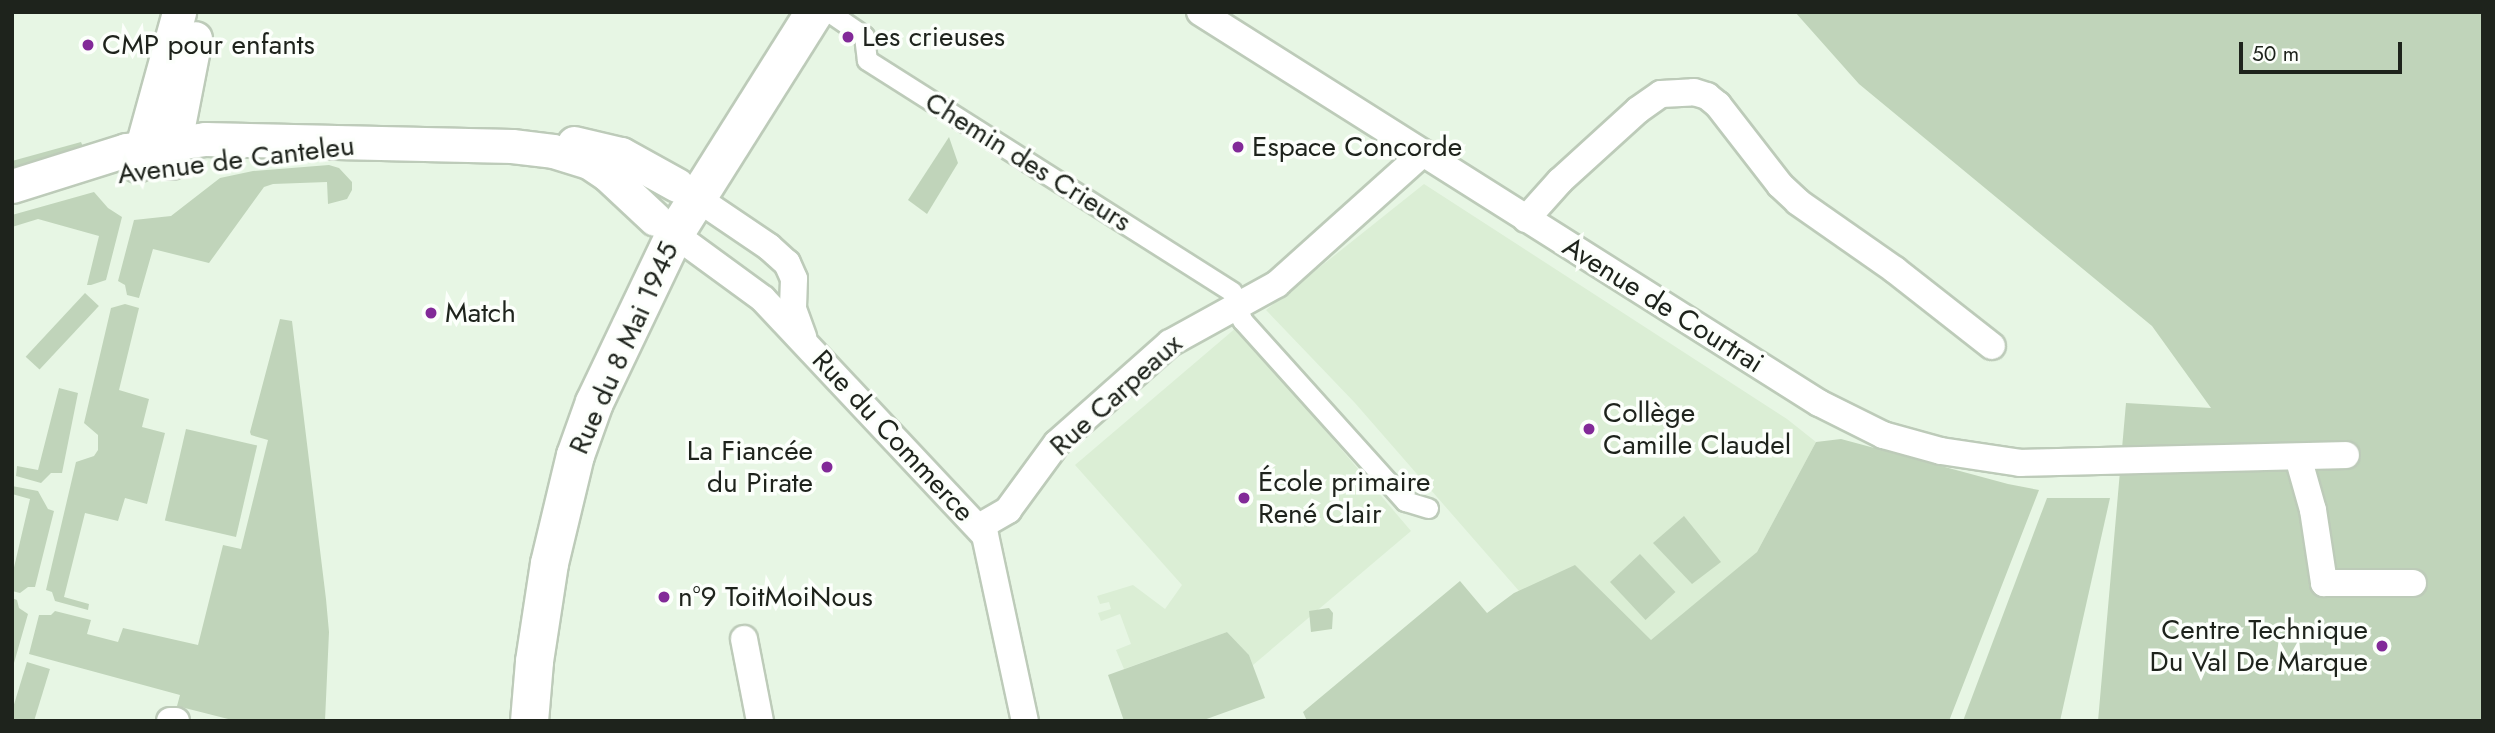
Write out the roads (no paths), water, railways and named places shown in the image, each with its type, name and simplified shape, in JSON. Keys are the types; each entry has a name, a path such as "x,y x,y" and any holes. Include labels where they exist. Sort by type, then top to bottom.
{"main road":[{"name":"Rue du 8 Mai 1945","path":"529,721 544,591 575,455 665,227 790,12"},
{"name":"Rue du 8 Mai 1945","path":"687,191 814,12"},
{"name":"Rue du 8 Mai 1945","path":"506,721 519,602 556,444 593,344 635,254 665,227"}],"street":[{"path":"156,155 179,12"},
{"path":"156,155 202,12"},
{"name":"Chemin des Crieurs","path":"829,12 863,36 867,60 1232,292 1242,320 1405,501 1428,508"},
{"name":"Avenue de Courtrai","path":"1200,12 1819,403 1856,423 1911,444 1966,457 2020,463 2346,455"},
{"path":"1526,219 1560,181 1638,110 1661,94 1694,92 1707,96 1718,105 1773,177 1798,202 1895,270 1992,346"},
{"name":"Avenue de Canteleu","path":"12,199 156,155 246,137 512,146 553,151 589,162 608,175 665,227"},
{"name":"Avenue de Canteleu","path":"512,146 554,142 597,146 621,154 687,191"},
{"name":"Rue Carpeaux","path":"979,527 1008,510 1018,500 1057,443 1170,343 1277,284 1423,153"},
{"name":"Avenue de Canteleu","path":"12,186 99,157 156,155"},
{"name":"Rue du Commerce","path":"687,191 787,263 794,279 793,309 807,345"},
{"name":"Rue du Commerce","path":"665,227 763,299 979,527"},
{"path":"2298,457 2313,510 2324,583 2413,583"},
{"path":"979,527 989,542 1025,721"},
{"path":"744,639 760,721"},
{"path":"170,721 176,721"}],"place":[{"name":"Les crieuses","path":"848,37"},
{"name":"CMP pour enfants","path":"88,45"},
{"name":"Espace Concorde","path":"1238,147"},
{"name":"Match","path":"431,313"},
{"name":"Collège Camille Claudel","path":"1589,429"},
{"name":"La Fiancée du Pirate","path":"827,467"},
{"name":"École primaire René Clair","path":"1244,498"},
{"name":"n°9 ToitMoiNous","path":"664,597"},
{"name":"Centre Technique Du Val De Marque","path":"2382,646"}]}
